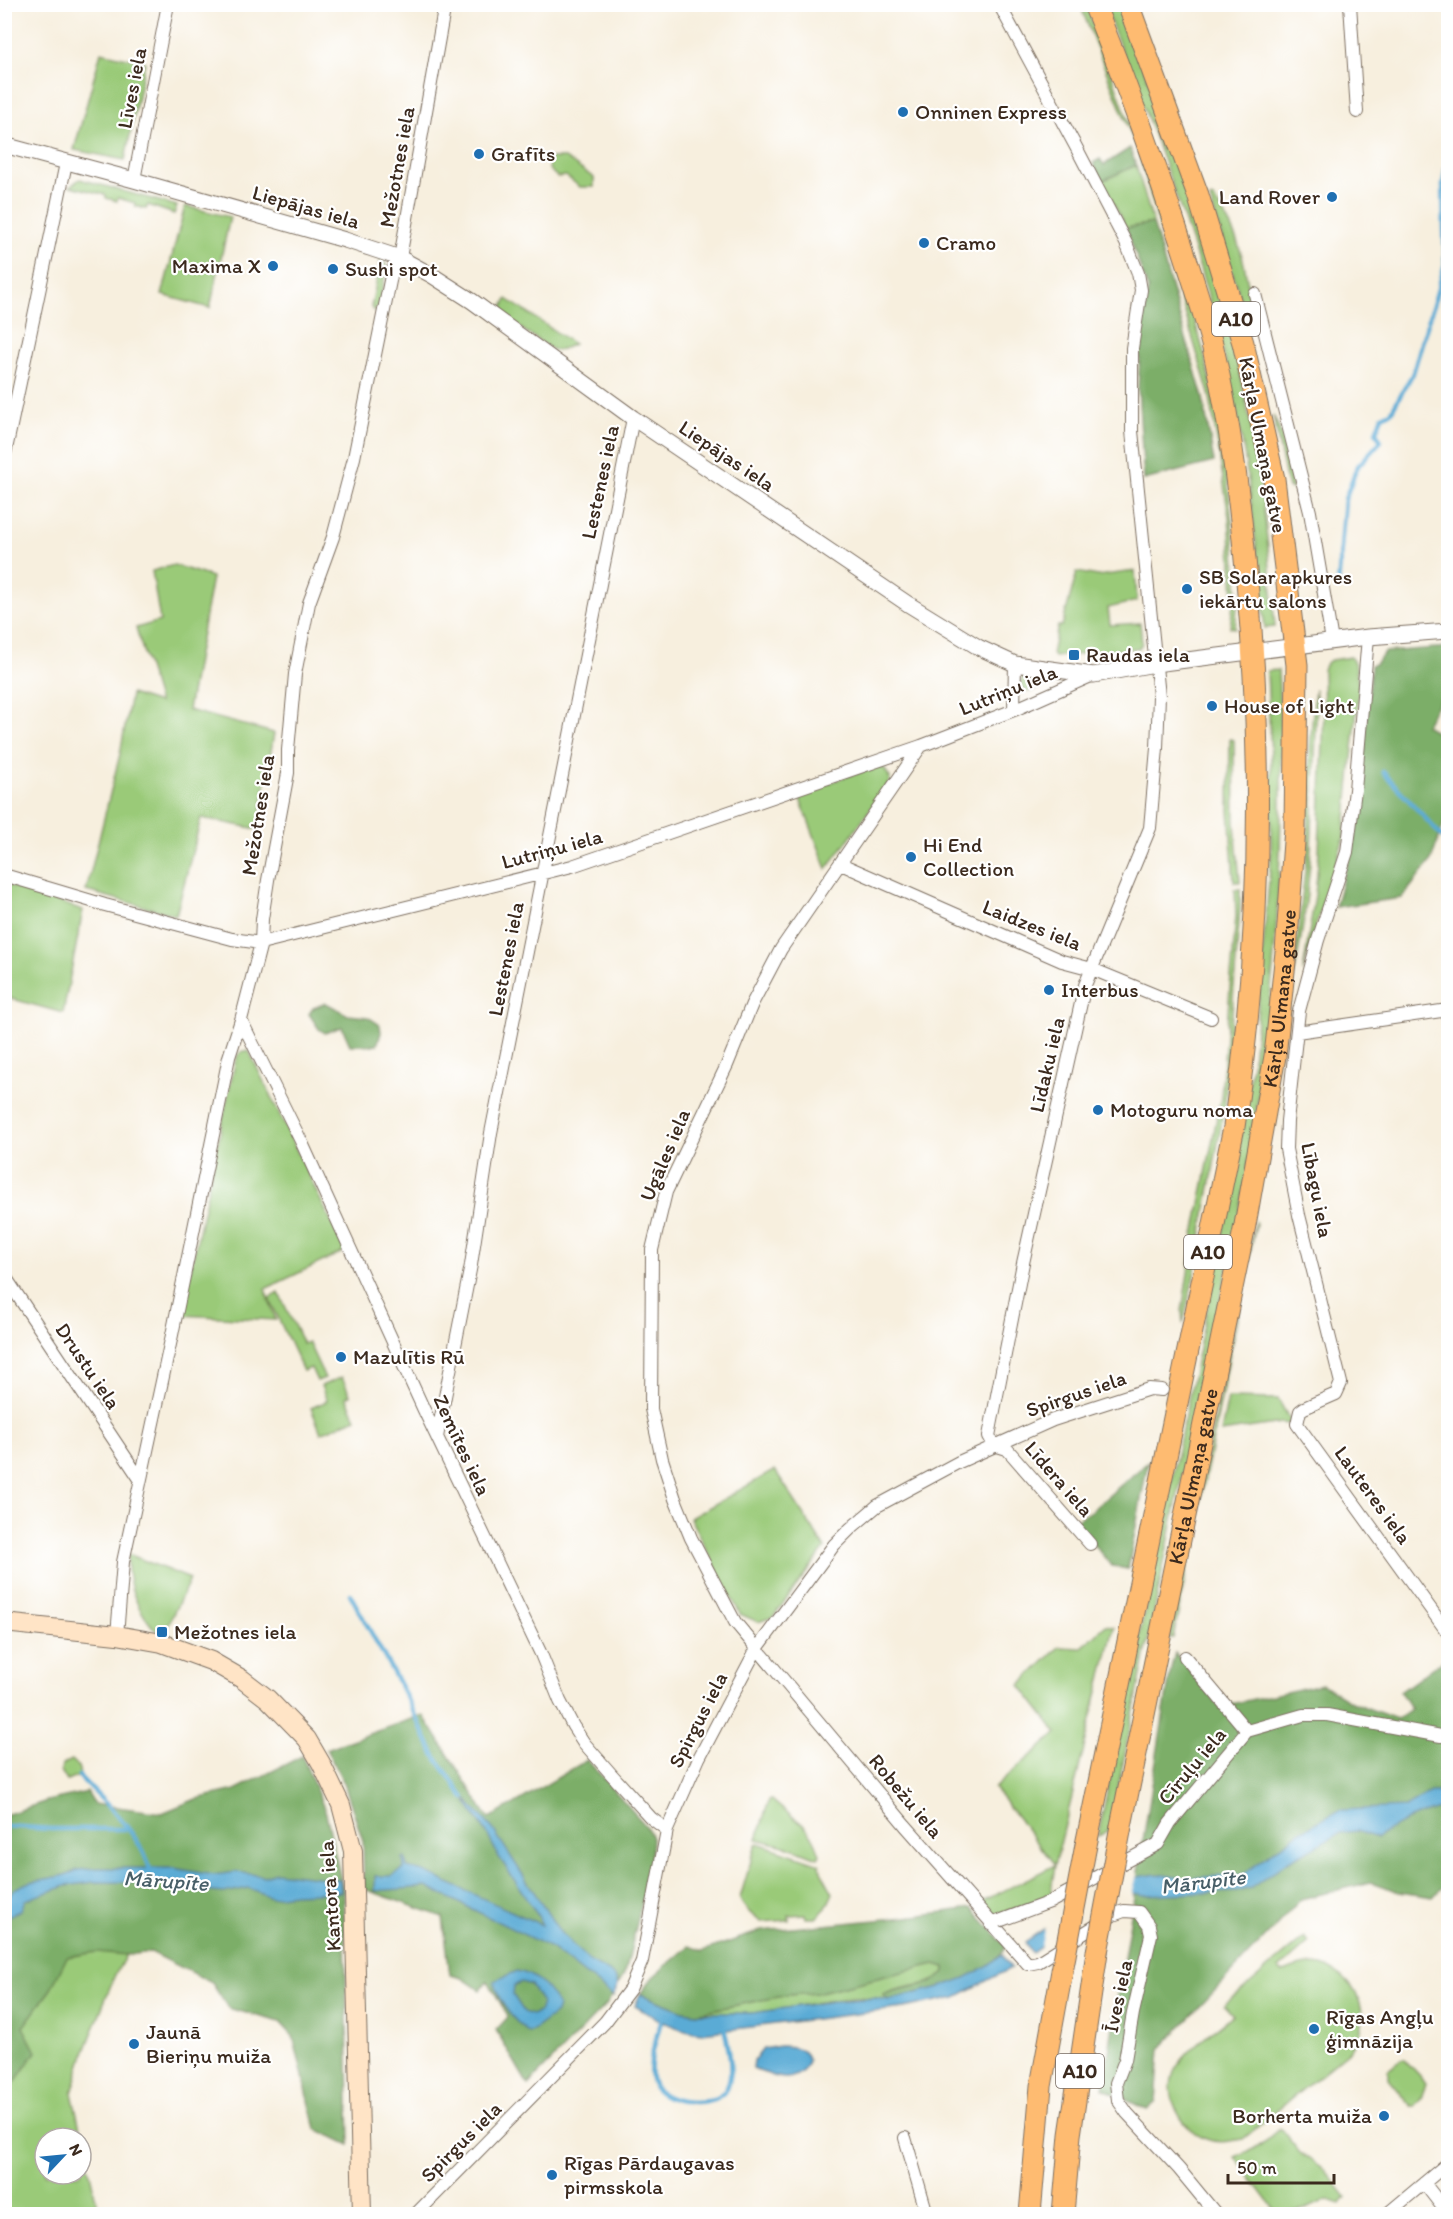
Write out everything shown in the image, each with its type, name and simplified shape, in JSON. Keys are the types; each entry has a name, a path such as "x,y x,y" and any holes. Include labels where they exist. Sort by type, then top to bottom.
{"highway":[{"name":"Kārļa Ulmaņa gatve","path":"1030,2214 1041,2086 1062,1971 1234,1127 1254,955 1259,826 1254,651 1239,483 1228,416 1212,345 1168,203 1094,4"},
{"name":"Kārļa Ulmaņa gatve","path":"1063,2214 1070,2135 1097,1952 1245,1225 1275,1056 1295,828 1296,646 1274,479 1243,343 1198,195 1128,4"}],"main road":[{"name":"Kantora iela","path":"4,1623 117,1635 162,1643 211,1661 261,1693 289,1719 307,1740 321,1763 341,1805 354,1859 362,2214"}],"street":[{"name":"Līves iela","path":"134,180 168,4"},
{"name":"Mežotnes iela","path":"117,1635 123,1562 140,1479 175,1323 229,1057 261,943 268,880 288,773 295,674 309,603 333,537 354,458 392,271 400,258 445,4"},
{"path":"999,4 1126,243 1138,273 1141,290 1132,348 1132,431 1155,664"},
{"path":"1350,4 1357,112"},
{"name":"Liepājas iela","path":"4,145 345,240 400,258 472,301 633,418 908,604 978,647 1015,664 1094,675 1155,664 1332,641 1449,631"},
{"path":"4,459 66,163"},
{"path":"1255,294 1310,512 1332,641"},
{"name":"Lestenes iela","path":"437,1437 471,1265 491,1133 544,872 590,625 633,418"},
{"name":"Lībagu iela","path":"1336,1394 1341,1383 1299,1215 1286,1149 1287,1121 1299,1011 1347,852 1355,790 1368,637"},
{"path":"1014,710 1015,664"},
{"name":"Līdaku iela","path":"994,1445 989,1436 1023,1263 1085,985 1150,828 1159,696 1155,664"},
{"name":"Lutriņu iela","path":"4,875 232,939 261,943 572,866 921,746 1014,710 1094,675"},
{"name":"Ugāles iela","path":"756,1650 735,1622 691,1538 662,1459 651,1409 652,1251 666,1192 727,1065 752,1004 781,949 921,746"},
{"name":"Laidzes iela","path":"841,864 1062,961 1092,969 1211,1018"},
{"path":"1297,1032 1449,1010"},
{"name":"Zemītes iela","path":"241,1020 307,1153 573,1726 584,1743 612,1775 651,1818 667,1830"},
{"name":"Drustu iela","path":"4,1275 140,1479"},
{"name":"Spirgus iela","path":"416,2214 484,2148 622,2002 642,1961 667,1830 699,1758 756,1650 834,1545 877,1506 994,1445 1053,1420 1149,1389 1162,1390"},
{"name":"Lauteres iela","path":"1336,1394 1300,1411 1297,1424 1449,1633"},
{"name":"Līdera iela","path":"994,1445 1007,1449 1090,1544"},
{"name":"Robežu iela","path":"756,1650 1028,1965"},
{"path":"1185,1657 1247,1731"},
{"name":"Cīruļu iela","path":"992,1924 1050,1902 1158,1844 1170,1823 1247,1731 1303,1715 1328,1715 1441,1736 1449,1734"},
{"name":"Īves iela","path":"1028,1965 1038,1962 1124,1911 1138,1912 1149,1926 1151,1935 1125,2060 1116,2083 1118,2100 1216,2214"},
{"path":"905,2138 927,2214"},
{"path":"1388,2214 1449,2163"},
{"path":"1425,2183 1449,2214"}],"green space":[{"path":"1080,5 1085,5 1099,38 1176,256 1204,353 1223,437 1235,550 1238,598 1235,628 1230,627 1234,597 1229,517 1210,397 1137,150"},
{"path":"1104,5 1118,5 1142,63 1202,240 1242,381 1261,486 1275,627 1265,628 1247,474 1220,337 1167,169"},
{"path":"101,52 145,62 125,160 74,150"},
{"path":"1130,148 1136,165 1102,181 1093,163 1100,159 1104,165"},
{"path":"548,158 565,158 594,178 594,187 580,187 566,176 557,177 549,169"},
{"path":"1136,165 1153,223 1126,228 1102,181"},
{"path":"80,179 177,206 174,214 148,205 146,209 135,206 135,203 118,198 117,201 106,198 106,195 70,186"},
{"path":"1213,198 1230,225 1242,254 1248,284 1249,317 1246,317 1210,199"},
{"path":"185,206 230,217 210,308 162,295"},
{"path":"1153,223 1203,398 1214,462 1144,480 1138,388 1141,340 1148,289 1126,228"},
{"path":"381,260 387,266 379,305 375,311 371,307"},
{"path":"507,299 574,344 560,350 553,350 503,316 502,309"},
{"path":"1273,415 1283,438 1293,489 1288,488"},
{"path":"174,565 212,577 188,710 274,733 258,829 201,818 176,915 86,891 120,754 131,694 159,703 136,628 160,621 152,571"},
{"path":"1135,571 1137,601 1108,608 1110,625 1140,623 1142,643 1139,648 1054,657 1052,654 1058,626 1062,626 1077,572 1098,576"},
{"path":"1448,647 1448,687 1425,725 1448,740 1448,811 1431,861 1402,898 1335,907 1359,822 1371,665 1375,664 1385,652"},
{"path":"1351,657 1356,668 1359,689 1344,838 1303,972 1319,852 1324,710 1323,670 1326,663 1331,660"},
{"path":"1278,670 1281,734 1280,863 1271,991 1255,1118 1234,1237 1197,1402 1109,1831 1098,1836 1230,1198 1254,1053 1271,858 1271,757 1267,671"},
{"path":"1028,674 1053,680 1053,682 1029,692 1023,689 1021,682 1023,676"},
{"path":"1315,689 1317,703 1309,876 1293,978 1308,845 1310,747"},
{"path":"1230,739 1234,740 1235,825 1240,882 1234,882 1229,809"},
{"path":"876,766 884,768 890,778 889,783 827,869 798,794"},
{"path":"5,884 83,910 63,1013 5,997"},
{"path":"1235,889 1240,889 1240,908 1225,1104 1183,1324 1182,1311 1194,1235 1221,1097 1236,916"},
{"path":"326,1003 348,1015 368,1017 380,1025 381,1033 377,1045 350,1045 342,1027 325,1033 319,1029 309,1014 313,1008"},
{"path":"243,1051 249,1051 345,1251 265,1289 276,1320 181,1315 235,1063 238,1055"},
{"path":"1255,1222 1173,1639 1169,1639"},
{"path":"279,1293 303,1344 308,1342 325,1378 317,1381 311,1368 303,1371 269,1298"},
{"path":"342,1377 350,1395 346,1397 356,1418 321,1433 311,1408 327,1401 321,1386"},
{"path":"1228,1398 1278,1399 1291,1422 1221,1432"},
{"path":"1148,1462 1128,1569 1112,1566 1074,1522 1092,1510"},
{"path":"775,1470 825,1548 773,1617 758,1622 740,1614 690,1518"},
{"path":"128,1554 190,1579 166,1629 160,1629 158,1633 144,1616 134,1597 129,1576"},
{"path":"1106,1625 1114,1627 1055,1865 994,1788 1057,1733 1020,1685 1059,1647 1081,1648"},
{"path":"1175,1653 1222,1709 1227,1705 1322,1684 1351,1702 1397,1719 1411,1709 1400,1692 1448,1657 1448,1881 1433,1897 1399,1892 1371,1882 1301,1899 1160,2049 1156,2102 1147,2110 1103,2088"},
{"path":"423,1715 489,1819 587,1760 646,1826 652,1837 650,1868 626,1970 607,2004 528,2085 496,2030 508,2017 488,1981 480,1990 462,1978 450,1975 443,1917 364,1889 363,1841 344,1783 326,1749"},
{"path":"302,1756 326,1813 344,1893 350,2145 316,2129 293,2036 280,2022 228,2008 212,1983 151,1952 126,1955 97,1952 67,1957 51,1989 23,2027 36,2052 5,2096 5,1815 47,1801 87,1792 94,1804 162,1813 196,1799 235,1790"},
{"path":"72,1760 78,1767 79,1776 67,1781 61,1771 62,1765"},
{"path":"769,1800 801,1823 812,1835 820,1855 818,1858 792,1848 757,1839"},
{"path":"758,1843 820,1864 821,1871 833,1893 826,1908 816,1918 806,1918 805,1914 789,1915 789,1920 761,1922 741,1902 740,1898"},
{"path":"1055,1865 1050,1898 998,1914 977,1904"},
{"path":"972,1908 1006,1946 985,1968 954,1983 919,1993 889,2000 883,1995 931,1982 945,1973 945,1967 935,1964 816,1993 788,1995 696,2013 683,2011 640,1994 653,1977 689,1946 703,1951 761,1931 907,1917"},
{"path":"5,1928 126,1955 114,1977 84,2054 72,2093 79,2126 33,2126 33,2186 93,2186 97,2214 5,2214"},
{"path":"1305,1937 1309,1942 1279,1969 1282,1973 1295,1967 1320,1966 1340,1975 1349,1983 1360,2003 1362,2025 1358,2038 1350,2050 1243,2139 1224,2142 1206,2139 1189,2128 1177,2110 1171,2090 1175,2070 1193,2048 1233,2015 1224,2005"},
{"path":"935,1964 945,1967 945,1973 931,1982 891,1991 884,1995 889,2000 837,1999 751,2013 696,2013 788,1995 816,1993"},
{"path":"1404,2059 1426,2082 1421,2099 1415,2106 1411,2106 1388,2078 1388,2070"},
{"path":"1280,2128 1300,2153 1324,2169 1346,2197 1341,2204 1327,2200 1306,2209 1278,2214 1235,2157 1258,2147"}],"water":[{"name":"Mārupīte","path":"1430,1792 1448,1792 1448,1807 1411,1819 1377,1838 1356,1831 1340,1833 1287,1862 1251,1888 1236,1892 1132,1894 1118,1897 1070,1926 1032,1953 1025,1942 1054,1922 1137,1877 1157,1874 1182,1878 1242,1875 1299,1832 1340,1810 1405,1807"},
{"path":"462,1795 493,1829 560,1932 589,1961 609,1972 616,1979 618,1985 613,1996 551,1948 427,1887 375,1891 375,1876 391,1876 404,1869 403,1858 405,1858 407,1868 424,1872 542,1925"},
{"name":"Mārupīte","path":"174,1868 213,1875 237,1872 264,1876 276,1872 340,1880 341,1892 271,1897 248,1888 224,1893 198,1891 190,1884 94,1882 66,1886 25,1900 21,1910 8,1916 5,1924 5,1899 14,1889 29,1882 62,1876 78,1870"},
{"path":"1002,1954 1011,1968 956,1997 904,2008 702,2033 676,2027 635,2006 640,1994 683,2011 696,2013 752,2013 833,2001 876,1998 889,2000 965,1978 989,1965"},
{"path":"517,1971 530,1976 541,1983 550,1994 558,2006 556,2013 529,2033 507,2010 494,1981","holes":["521,1982 531,1985 542,2003 539,2012 532,2015 524,2012 513,1995 514,1986"]},
{"path":"780,2046 794,2047 805,2053 808,2062 802,2072 781,2078 753,2068 754,2060 763,2049"}],"pier":[{"path":"1137,1874 1132,1896 1110,1903 1080,1926 1040,1951 1045,1925 1119,1881"}],"waterway":[{"path":"1338,586 1345,499 1357,467 1381,441 1376,432 1382,416 1391,412 1413,373 1445,265 1443,185 1448,153"},
{"path":"1383,772 1448,843"},
{"path":"350,1594 401,1687 435,1756 464,1798"},
{"name":"Mārupīte","path":"79,1776 122,1821 140,1845 151,1873"},
{"path":"4,1826 52,1829 128,1829"},
{"path":"663,2015 653,2049 650,2068 652,2083 665,2096 676,2100 699,2102 718,2097 725,2091 731,2069 724,2028"}],"place":[{"name":"Onninen Express","path":"903,112"},
{"name":"Grafīts","path":"479,154"},
{"name":"Land Rover","path":"1332,197"},
{"name":"Cramo","path":"924,243"},
{"name":"Maxima X","path":"273,266"},
{"name":"Sushi spot","path":"333,269"},
{"name":"SB Solar apkures iekārtu salons","path":"1187,589"},
{"name":"Raudas iela","path":"1074,655"},
{"name":"House of Light","path":"1212,706"},
{"name":"Hi End Collection","path":"911,857"},
{"name":"Interbus","path":"1049,990"},
{"name":"Motoguru noma","path":"1098,1110"},
{"name":"Mazulītis Rū","path":"341,1357"},
{"name":"Mežotnes iela","path":"162,1632"},
{"name":"Rīgas Angļu ģimnāzija","path":"1314,2029"},
{"name":"Jaunā Bieriņu muiža","path":"134,2044"},
{"name":"Borherta muiža","path":"1384,2116"},
{"name":"Rīgas Pārdaugavas pirmsskola","path":"552,2175"}]}
